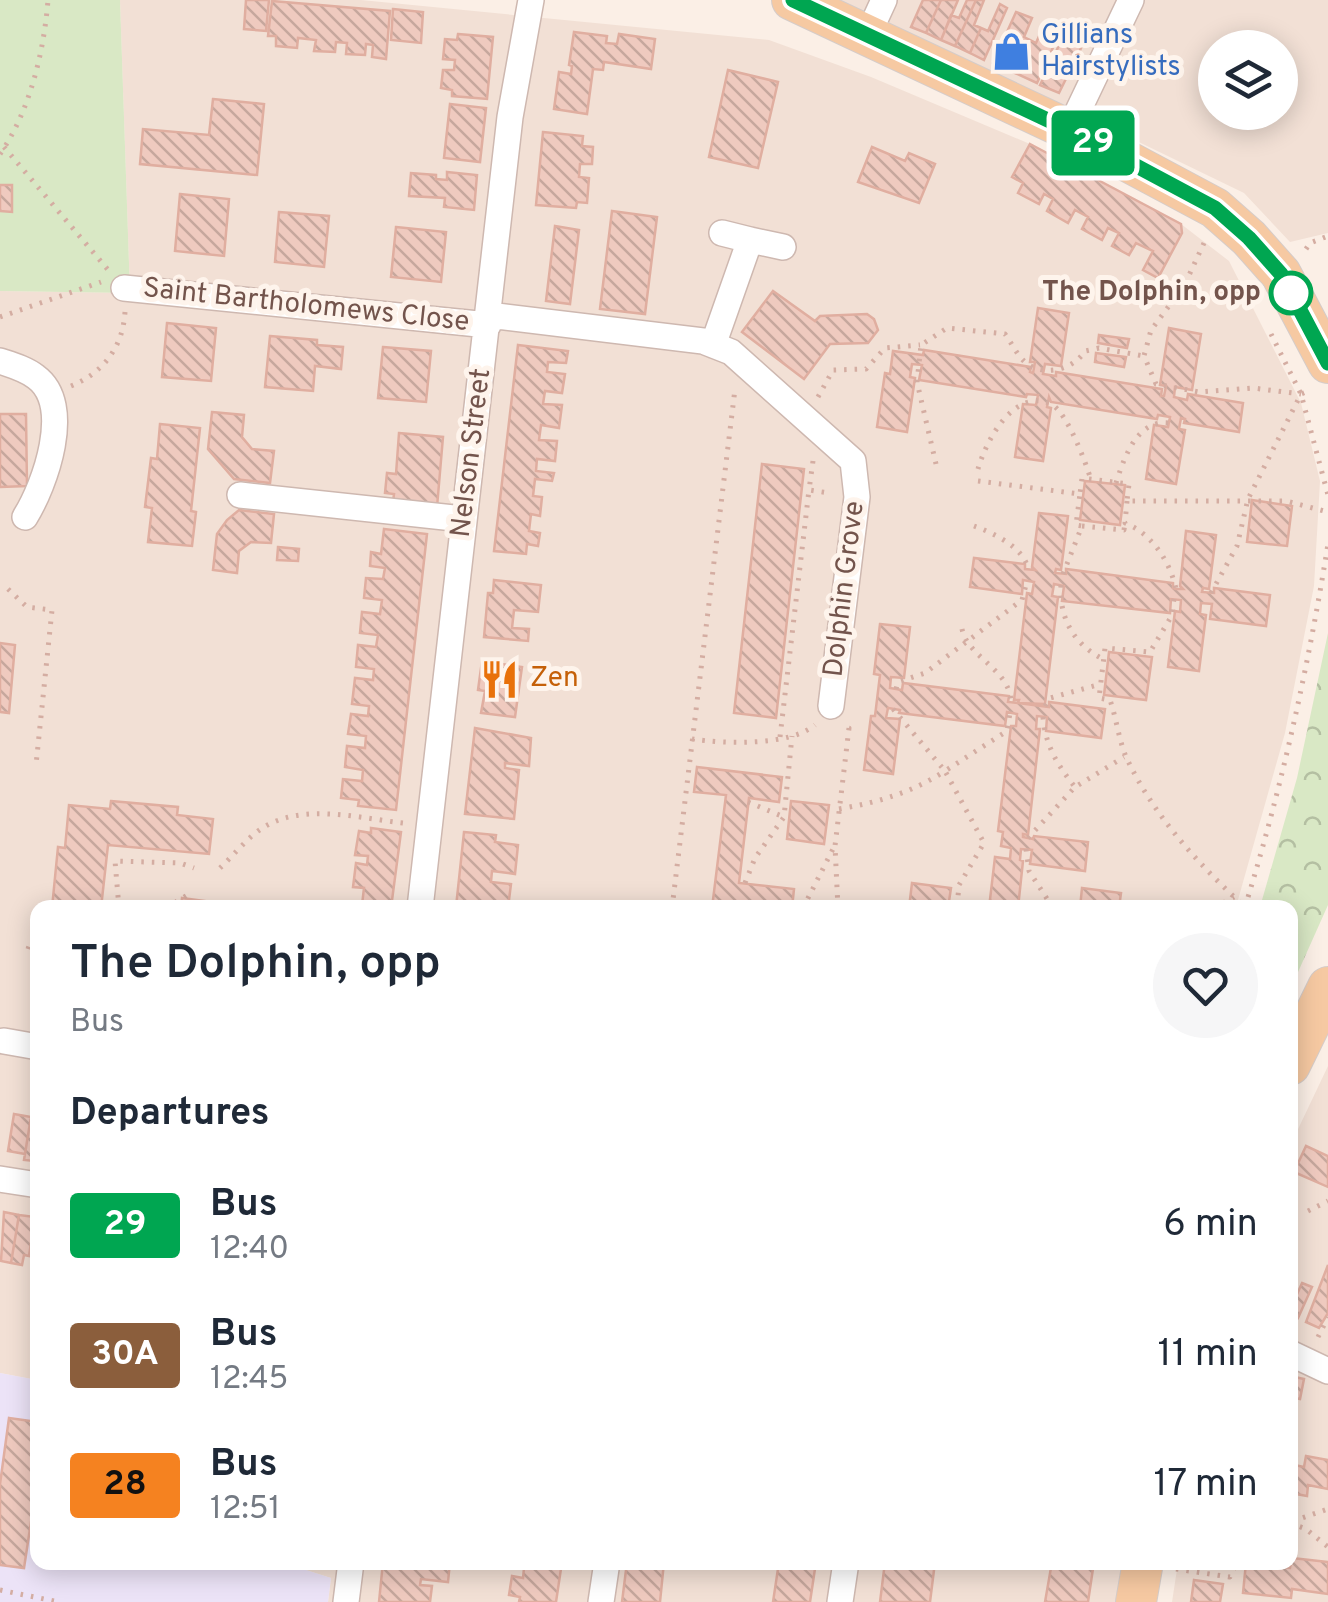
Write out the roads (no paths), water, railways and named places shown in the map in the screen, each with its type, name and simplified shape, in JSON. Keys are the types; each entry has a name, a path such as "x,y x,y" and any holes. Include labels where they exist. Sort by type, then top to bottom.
{"main road":[{"path":"792,0 1069,130 1215,208 1281,274 1321,376"},
{"path":"1298,1049 1328,988"}],"street":[{"name":"Nelson Street","path":"421,900 510,117 530,0"},
{"path":"867,37 884,0"},
{"path":"1069,130 1130,0"},
{"path":"722,234 783,247"},
{"path":"714,345 750,240"},
{"name":"Saint Bartholomews Close","path":"124,288 489,320"},
{"name":"Dolphin Grove","path":"489,320 714,345 739,359 853,461 856,497 828,712"},
{"path":"0,360 38,378 51,395 54,427 49,466 39,495 26,516"},
{"path":"240,495 463,520"},
{"path":"1,1049 30,1047"},
{"path":"0,1179 30,1184"},
{"path":"1298,1357 1328,1371"},
{"path":"346,1602 350,1570"},
{"path":"601,1602 606,1570"},
{"path":"840,1602 845,1570"}],"place":[{"name":"Gillians Hairstylists","path":"1011,52"},
{"name":"The Dolphin, opp","path":"1291,293"},
{"name":"Zen","path":"500,679"}]}
